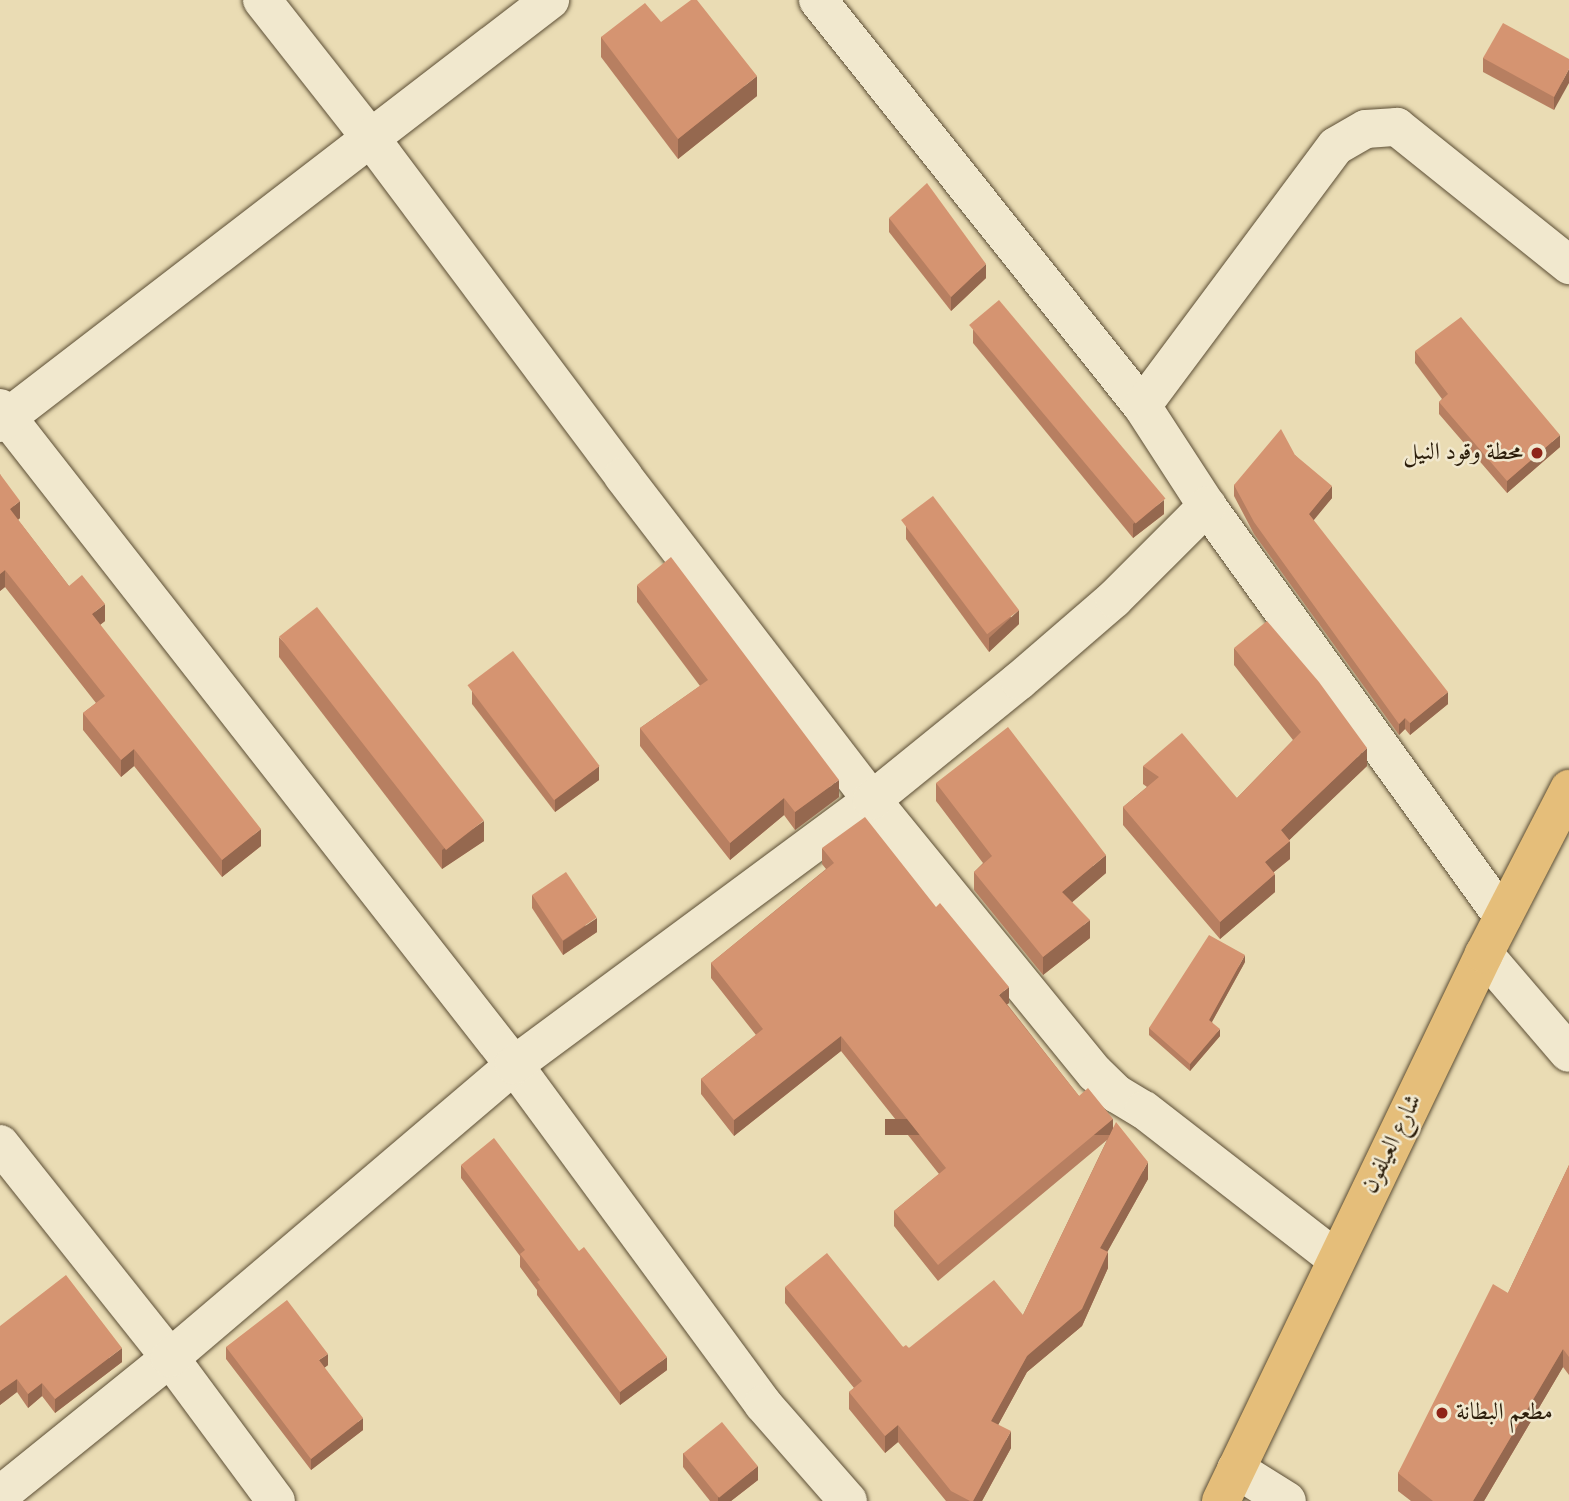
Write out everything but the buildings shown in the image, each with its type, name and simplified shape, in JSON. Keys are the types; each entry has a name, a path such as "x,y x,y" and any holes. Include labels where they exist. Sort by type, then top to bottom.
{"highway":[{"name":"شارع العيلفون","path":"1229,1485 1484,954 1569,789"}],"street":[{"path":"262,0 372,140 623,476 872,800 1095,1073 1117,1094 1144,1110 1336,1259"},
{"path":"550,0 372,140 2,416 514,1065 763,1404 848,1501"},
{"path":"818,0 1142,406 1207,506 1503,916"},
{"path":"1142,406 1336,146 1366,129 1397,127 1569,265"},
{"path":"0,1494 170,1358 514,1065 872,800 1114,599 1207,506"},
{"path":"1484,954 1569,1053"},
{"path":"0,1144 170,1358 276,1501"},
{"path":"1229,1485 1287,1501"}],"place":[{"name":"محطة وقود النيل","path":"1537,453"},
{"name":"مطعم البطانة","path":"1442,1413"}]}
